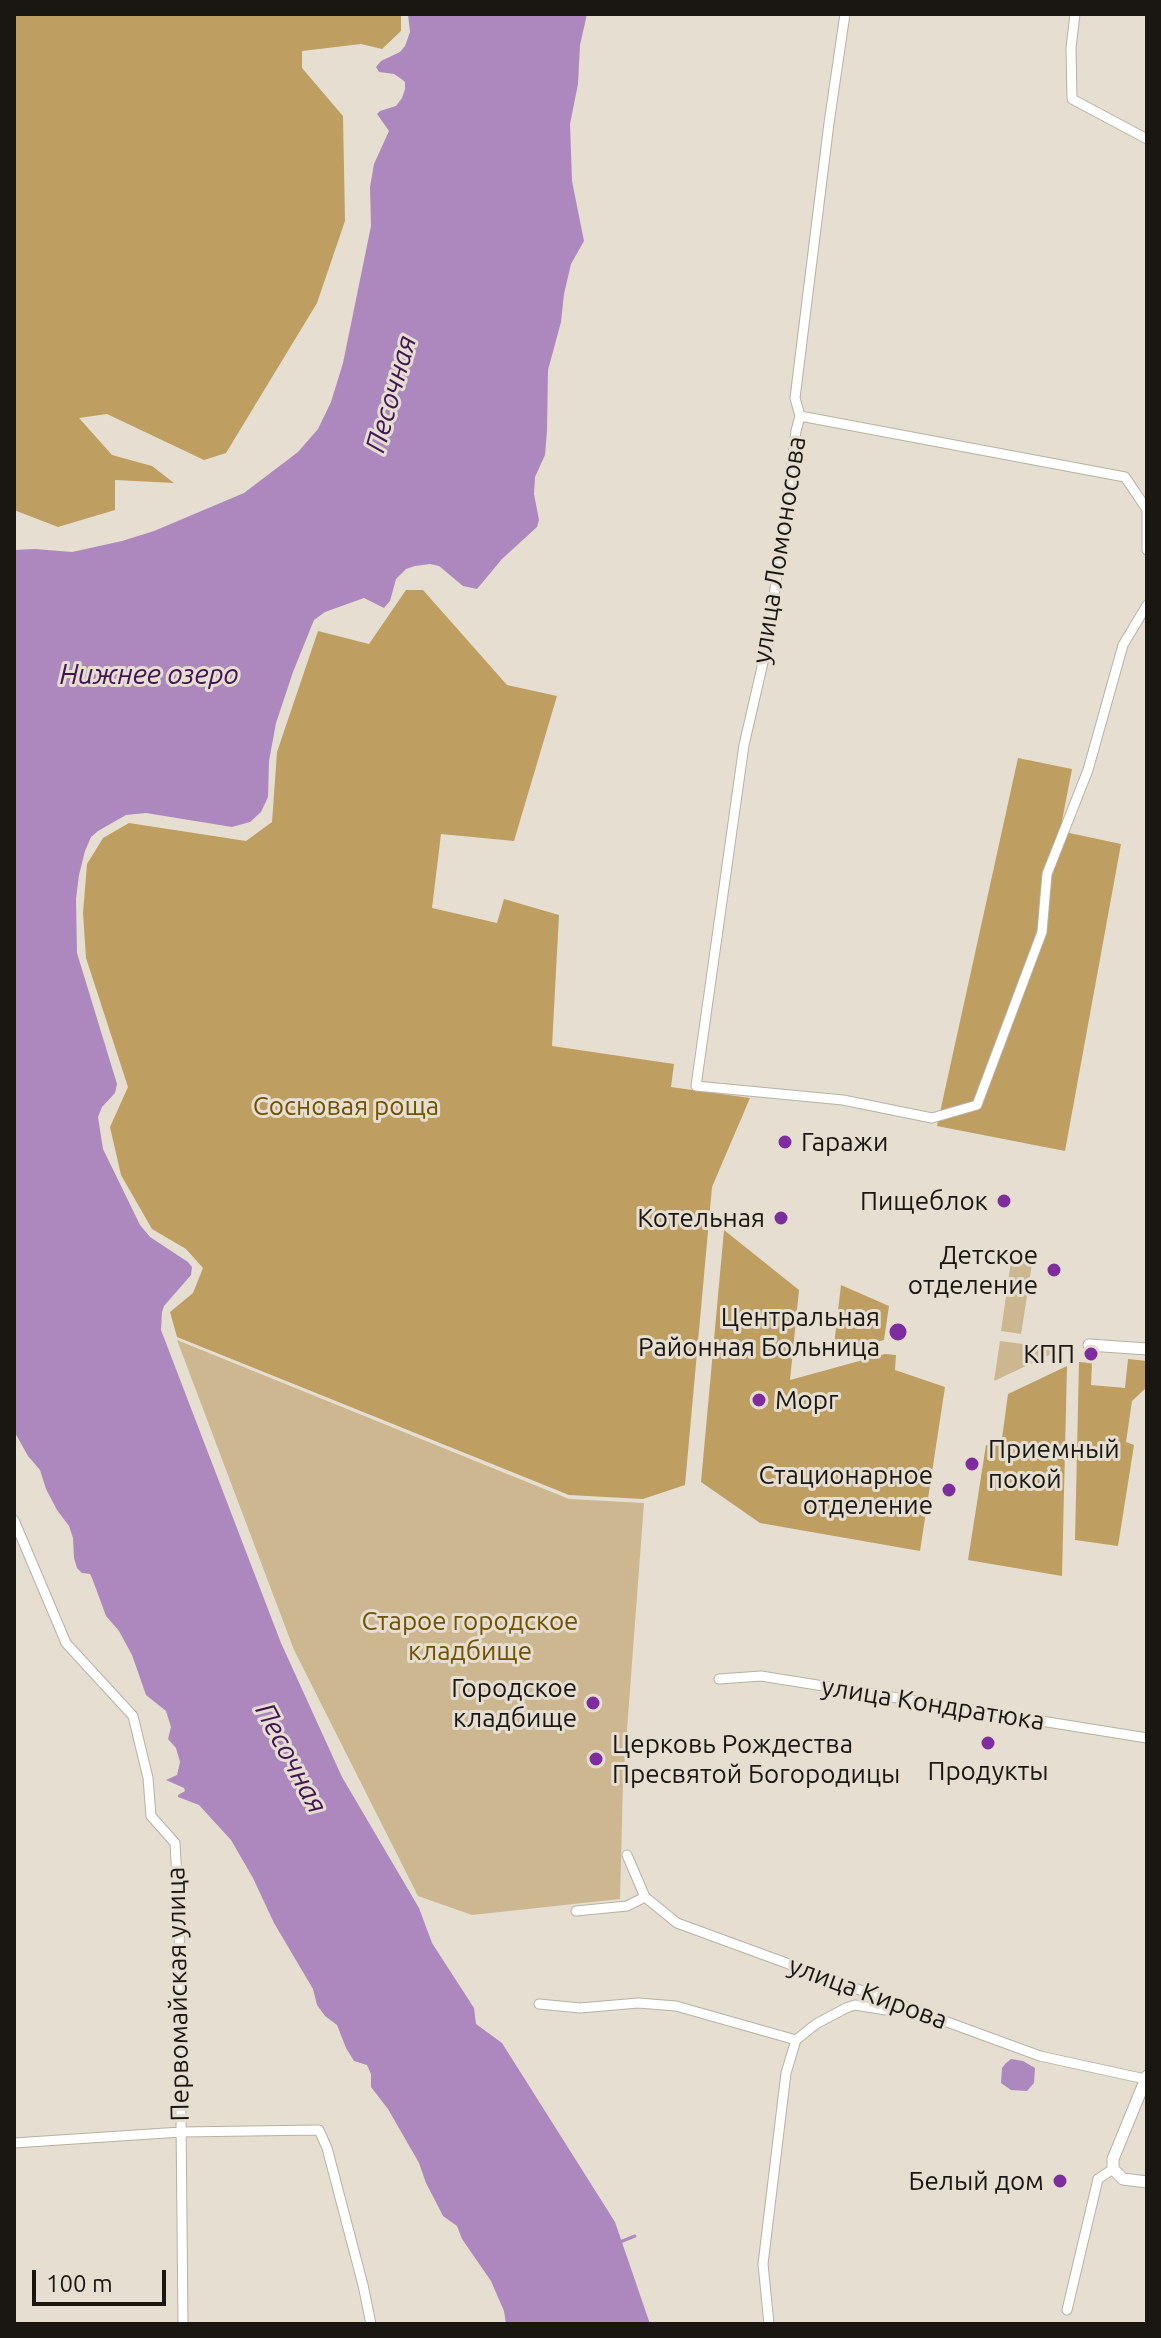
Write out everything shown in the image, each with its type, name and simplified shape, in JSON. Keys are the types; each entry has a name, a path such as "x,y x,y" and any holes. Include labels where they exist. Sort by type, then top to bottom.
{"street":[{"name":"улица Ломоносова","path":"845,14 795,398 800,416 768,641 744,745 696,1086 843,1100 932,1118 977,1105 1042,932 1047,874 1088,770 1123,645 1147,605"},
{"path":"1075,14 1071,48 1072,99 1147,139"},
{"path":"800,416 1125,477 1147,507 1147,550"},
{"path":"1089,1345 1147,1349"},
{"name":"Первомайская улица","path":"14,1520 66,1643 133,1716 148,1778 151,1816 175,1843 179,1915 183,2324"},
{"name":"улица Кондратюка","path":"719,1679 761,1676 1147,1738"},
{"name":"улица Кирова","path":"627,1855 645,1897 677,1923 1040,2056 1146,2078 1113,2159 1113,2169"},
{"path":"576,1911 627,1906 645,1897"},
{"path":"539,2004 580,2008 638,2003 676,2006 796,2040"},
{"path":"769,2324 763,2264 786,2073 796,2040 816,2024 855,2005 901,2011 915,2008"},
{"path":"14,2143 181,2132 319,2130 327,2148 371,2324"},
{"path":"1067,2310 1098,2179 1113,2169 1123,2179 1147,2182"}],"green space":[{"path":"14,14 401,14 401,31 382,49 361,44 302,51 302,68 343,116 345,221 317,303 226,453 204,460 107,414 79,418 112,455 152,466 174,483 115,480 115,510 58,527 14,510"},
{"name":"Сосновая роща","path":"406,590 423,590 507,685 557,696 514,841 441,834 432,908 497,923 504,899 559,915 552,1046 674,1064 671,1087 750,1098 712,1187 685,1485 643,1499 569,1495 177,1337 170,1312 193,1293 203,1268 186,1249 152,1229 121,1175 110,1127 128,1087 86,958 83,913 87,864 103,838 129,823 246,841 272,822 277,752 318,631 369,644"},
{"path":"1018,758 1072,769 1060,831 1121,844 1065,1151 937,1126"},
{"path":"724,1230 799,1290 790,1380 885,1354 896,1355 895,1370 945,1387 920,1551 760,1523 701,1482"},
{"path":"1011,1261 1032,1264 1021,1334 1001,1331"},
{"path":"841,1285 889,1306 884,1340 833,1354"},
{"name":"Старое городское кладбище","path":"177,1340 569,1499 644,1503 623,1783 620,1899 472,1915 418,1896 294,1650"},
{"path":"1000,1341 1062,1349 994,1381"},
{"path":"1128,1359 1147,1361 1147,1387 1132,1401 1126,1442 1134,1445 1118,1546 1075,1540 1079,1362 1092,1363 1091,1385 1125,1388"},
{"path":"1067,1366 1062,1576 968,1560 986,1445 1001,1446 1008,1394"}],"water":[{"name":"Нижнее озеро","path":"408,14 587,14 570,124 572,181 584,241 571,264 561,322 548,370 545,455 535,477 537,527 502,559 477,589 463,586 439,566 415,566 406,569 396,579 390,601 384,608 364,598 325,612 314,620 276,723 269,761 268,797 261,812 250,822 232,827 146,813 126,815 98,831 91,837 79,875 77,953 117,1084 115,1093 102,1107 98,1117 103,1149 140,1225 150,1237 192,1267 191,1275 164,1306 161,1330 281,1643 342,1777 419,1908 432,1943 474,2008 476,2024 502,2043 615,2222 650,2324 506,2324 491,2281 462,2239 457,2226 443,2216 419,2163 388,2109 371,2087 367,2065 354,2061 337,2025 317,2005 313,1989 231,1840 199,1805 178,1797 185,1791 184,1788 166,1780 177,1775 180,1762 176,1748 168,1739 171,1727 166,1711 146,1695 132,1655 119,1631 106,1616 90,1574 82,1573 77,1568 69,1526 46,1489 40,1470 14,1431 14,550 72,552 154,531 244,493 298,452 318,429 331,402 343,363 371,226 370,187 374,164 389,131 377,114 396,106 405,89 405,82 400,78 379,72 376,67 405,46 410,32"},
{"path":"1011,2059 1035,2068 1034,2083 1027,2091 1011,2090 1001,2083 1002,2068"}],"waterway":[{"path":"620,2242 635,2236"}],"place":[{"name":"Гаражи","path":"785,1142"},
{"name":"Пищеблок","path":"1004,1201"},
{"name":"Котельная","path":"781,1218"},
{"name":"Детское отделение","path":"1054,1270"},
{"name":"Центральная Районная Больница","path":"898,1332"},
{"name":"КПП","path":"1091,1354"},
{"name":"Морг","path":"759,1400"},
{"name":"Приемный покой","path":"972,1464"},
{"name":"Стационарное отделение","path":"949,1490"},
{"name":"Городское кладбище","path":"593,1703"},
{"name":"Продукты","path":"988,1743"},
{"name":"Церковь Рождества Пресвятой Богородицы","path":"596,1759"},
{"name":"Белый дом","path":"1060,2181"}],"water label":[{"name":"Песочная","path":"391,394"},
{"name":"Песочная","path":"291,1758"}]}
